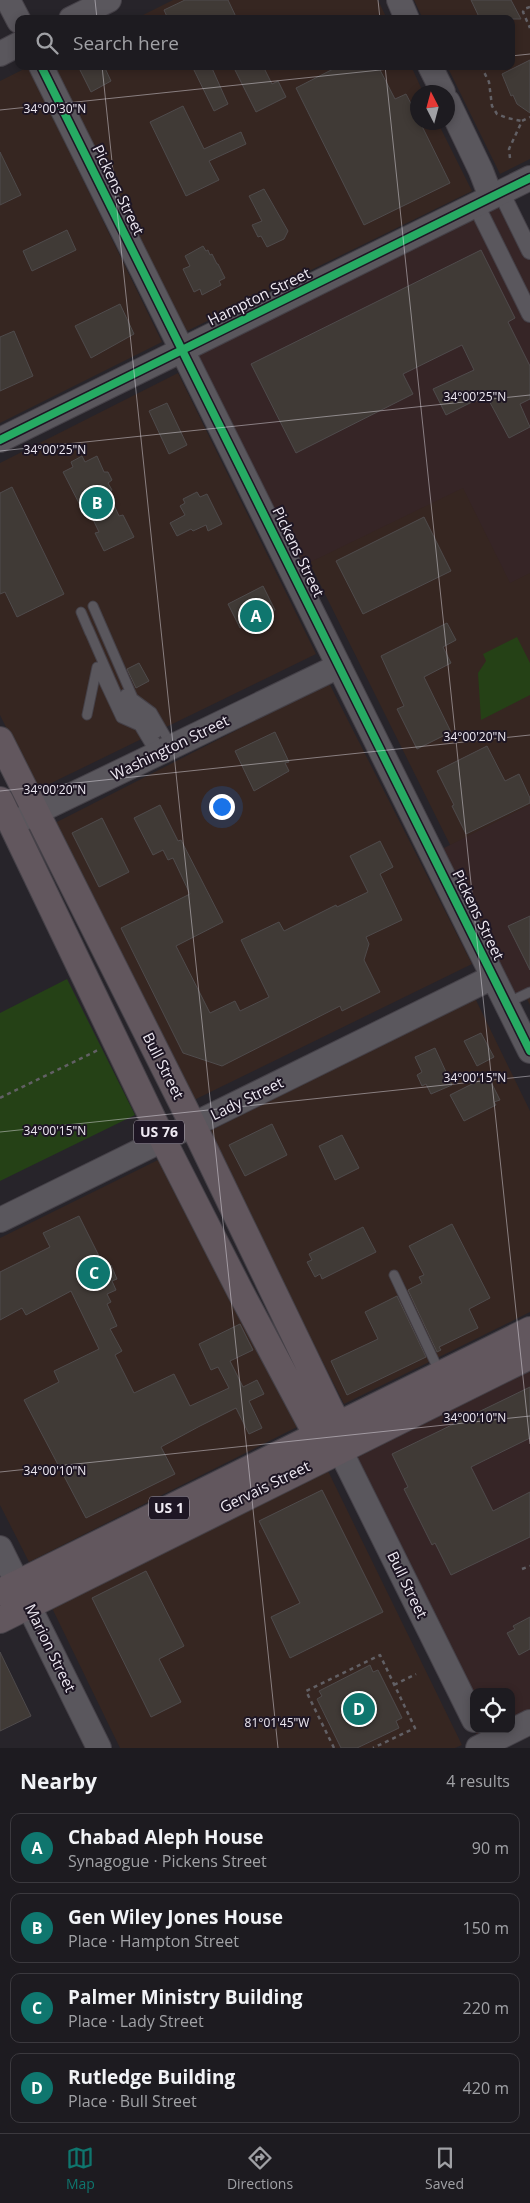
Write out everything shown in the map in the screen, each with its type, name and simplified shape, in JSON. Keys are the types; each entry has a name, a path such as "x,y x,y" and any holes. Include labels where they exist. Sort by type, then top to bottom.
{"main road":[{"name":"Bull Street","path":"0,740 193,1125 327,1429"},
{"name":"Bull Street","path":"0,800 6,827 240,1291 340,1450"},
{"name":"Gervais Street","path":"0,1620 15,1594 327,1429 530,1330"},
{"name":"Gervais Street","path":"15,1594 340,1450 530,1356"}],"street":[{"path":"8,0 16,15"},
{"path":"79,15 109,0"},
{"path":"398,0 406,15"},
{"path":"0,54 15,46"},
{"name":"Pickens Street","path":"43,70 530,1051"},
{"path":"432,70 440,85"},
{"path":"455,117 481,172 530,314"},
{"name":"Hampton Street","path":"0,440 530,178"},
{"path":"489,198 530,251"},
{"name":"Washington Street","path":"6,827 339,666"},
{"name":"Lady Street","path":"0,1220 493,977"},
{"name":"Bull Street","path":"340,1450 470,1712"},
{"name":"Marion Street","path":"0,1548 15,1594 99,1748"},
{"path":"482,1742 530,1722"}],"lane":[{"path":"87,609 131,707 147,717 164,751 138,726 121,718 98,670 88,628 87,609"},
{"path":"88,628 125,713 144,722 164,751"},
{"path":"88,715 98,670"},
{"path":"506,1003 530,992"},
{"path":"394,1275 440,1374"}],"path":[{"path":"530,7 524,9 523,12 530,28"},
{"path":"483,70 489,82 492,106 497,114 522,121 530,117"},
{"path":"510,158 509,149 522,121"},
{"path":"0,1098 104,1047"},
{"path":"522,1570 530,1566"},
{"path":"334,1748 306,1691 380,1655 415,1728 379,1747 373,1748"},
{"path":"394,1685 416,1674"}],"shaded area":[{"path":"173,0 378,0 385,15 143,15"},
{"path":"414,0 530,0 530,159 500,174 449,70 515,70 515,15 421,15"},
{"path":"22,70 29,70 162,342 0,423 0,81"},
{"path":"55,70 413,70 420,85 410,85 410,130 442,130 472,191 185,332"},
{"path":"499,196 530,260 530,573 510,583 463,488 288,573 180,351"},
{"path":"178,373 316,654 37,790 0,715 0,463"},
{"path":"530,443 530,1005 305,554"},
{"path":"329,683 472,964 192,1101 53,824"},
{"path":"530,805 530,989 511,999 436,852"},
{"path":"475,998 530,1111 530,1312 344,1404 206,1133"},
{"path":"164,1157 299,1426 29,1562 0,1505 0,1238"},
{"path":"530,1344 530,1723 515,1730 515,1688 470,1688 470,1720 333,1441"},
{"path":"328,1471 462,1745 455,1748 120,1748 52,1608"},
{"path":"476,1733 509,1733 482,1746"}],"green space":[{"path":"517,637 530,663 530,695 481,720 478,673 486,661 483,654"},
{"path":"67,979 135,1115 0,1181 0,1013"}],"building":[{"path":"185,0 228,0 235,15 166,15 164,10"},
{"path":"471,0 511,0 521,19 515,19 515,15 478,15"},
{"path":"530,60 530,113 517,104 513,95 511,96 502,74 515,70 515,68"},
{"path":"80,70 106,70 111,81 91,92"},
{"path":"194,70 213,70 228,104 214,111"},
{"path":"235,70 265,70 272,84 278,81 286,97 256,112"},
{"path":"331,70 380,70 395,99 406,94 410,102 410,130 424,130 450,183 364,225 296,88"},
{"path":"183,106 204,149 241,132 246,144 209,161 219,180 186,196 150,122"},
{"path":"0,152 21,195 0,205"},
{"path":"264,189 288,231 284,239 267,247 261,236 258,237 252,225 262,221 249,196"},
{"path":"67,230 76,250 32,271 23,251"},
{"path":"203,246 210,255 212,254 225,278 219,281 221,285 202,295 200,289 194,292 183,269 190,266 185,256"},
{"path":"481,250 515,318 508,322 530,366 530,399 520,404 530,427 509,438 486,395 446,415 433,389 474,370 462,345 403,374 413,394 296,453 251,364"},
{"path":"120,304 134,334 91,358 75,326"},
{"path":"14,331 33,376 0,391 0,337"},
{"path":"167,403 187,445 169,454 149,411"},
{"path":"82,456 85,462 97,456 104,472 108,472 112,480 108,483 112,490 109,494 119,516 123,515 134,537 104,551 95,533 99,532 88,509 83,511 63,472 73,467 71,462"},
{"path":"12,487 64,594 17,617 5,592 0,594 0,493"},
{"path":"197,492 200,497 207,494 222,524 208,531 206,525 193,531 191,529 177,536 170,523 185,515 180,506 185,503 183,499"},
{"path":"424,517 451,571 363,614 336,561"},
{"path":"263,586 275,610 240,628 228,604"},
{"path":"447,623 456,640 443,647 451,663 424,677 451,732 417,749 397,709 404,706 381,656"},
{"path":"139,663 149,681 136,688 127,669"},
{"path":"275,732 289,762 285,763 289,771 254,791 235,751"},
{"path":"487,746 505,781 519,774 530,798 530,803 466,834 437,771"},
{"path":"160,805 178,841 181,840 223,922 176,946 210,1013 235,1001 240,1011 269,997 241,940 279,922 284,931 336,905 337,907 368,892 350,856 380,841 393,867 380,874 402,920 366,937 369,944 364,960 380,992 342,1011 340,1006 222,1066 183,1053 121,928 190,894 173,858 168,860 163,850 153,855 134,818"},
{"path":"102,818 129,872 99,887 72,833"},
{"path":"530,916 530,970 508,926"},
{"path":"481,1033 494,1057 477,1066 464,1041"},
{"path":"435,1048 452,1085 431,1094 426,1084 422,1086 417,1075 422,1072 415,1057"},
{"path":"488,1076 500,1100 494,1102 496,1105 464,1121 450,1095"},
{"path":"272,1124 287,1155 245,1176 229,1145"},
{"path":"342,1135 359,1168 335,1180 319,1146"},
{"path":"79,1216 105,1268 111,1265 117,1279 112,1281 116,1290 107,1294 111,1302 107,1304 117,1326 110,1329 122,1351 115,1355 134,1393 174,1374 190,1406 229,1388 218,1367 211,1370 199,1344 240,1324 253,1350 230,1361 243,1387 257,1380 264,1394 249,1401 262,1428 249,1434 236,1408 200,1426 161,1447 175,1474 86,1518 24,1400 59,1382 54,1371 99,1349 71,1291 26,1315 22,1308 0,1320 0,1272 50,1247 43,1233"},
{"path":"452,1224 490,1298 469,1309 478,1328 439,1347 441,1350 437,1352 408,1290 422,1283 419,1277 424,1275 409,1246"},
{"path":"363,1227 376,1252 322,1279 320,1274 315,1277 307,1262 312,1260 309,1254"},
{"path":"397,1296 426,1357 347,1395 331,1361 378,1339 365,1312"},
{"path":"530,1387 530,1438 471,1467 493,1511 530,1492 530,1537 451,1575 435,1543 432,1545 404,1489 408,1487 392,1454"},
{"path":"322,1490 383,1612 290,1658 271,1617 300,1603 259,1521"},
{"path":"146,1571 184,1646 159,1659 181,1702 151,1717 92,1598"},
{"path":"530,1617 530,1649 519,1655 507,1633 515,1629 513,1626"},
{"path":"0,1652 31,1716 0,1731"},
{"path":"370,1665 373,1672 378,1670 402,1718 396,1721 399,1728 357,1748 341,1748 317,1699 322,1696 319,1691"}],"cycle path":[{"path":"43,70 530,1051"},
{"path":"0,440 530,178"}],"place":[{"name":"Gen Wiley Jones House","path":"97,503"},
{"name":"Chabad Aleph House","path":"256,616"},
{"name":"Palmer Ministry Building","path":"94,1273"},
{"name":"Rutledge Building","path":"359,1709"}]}
